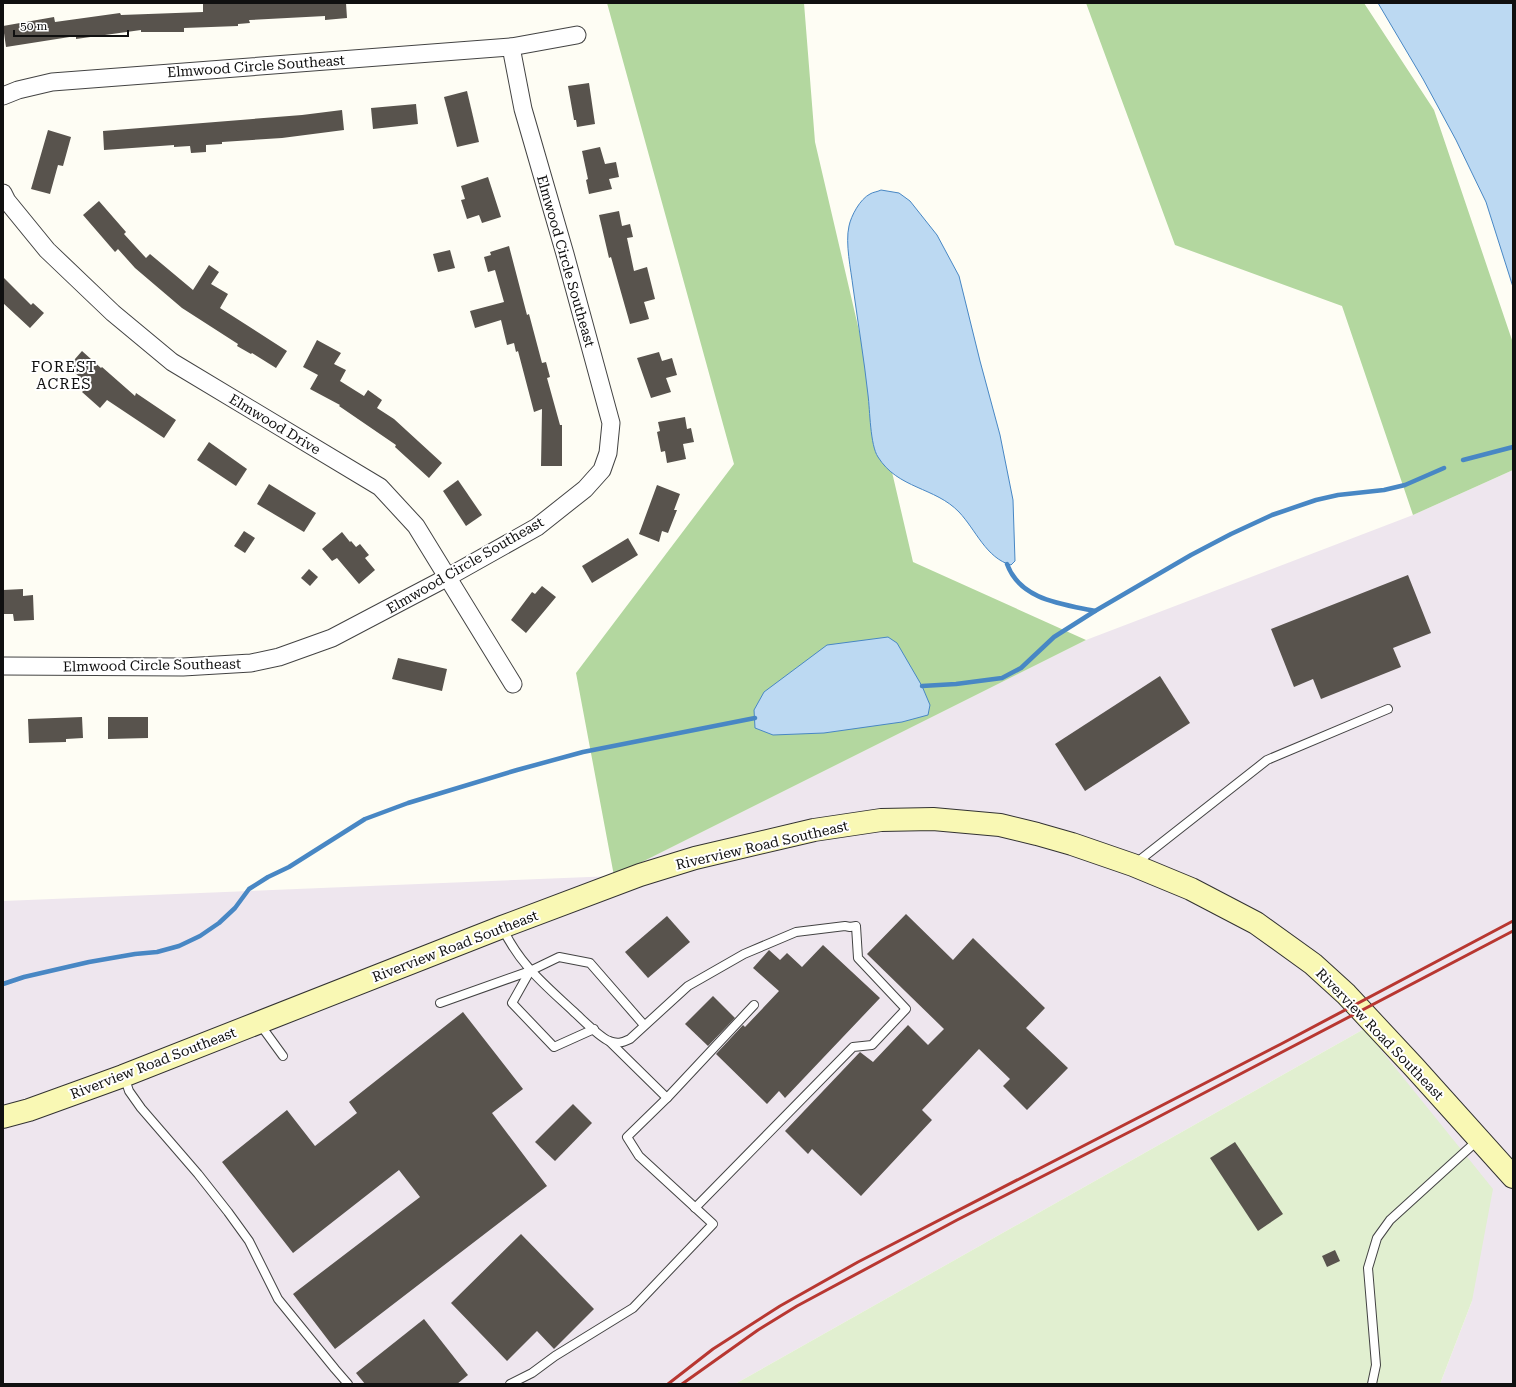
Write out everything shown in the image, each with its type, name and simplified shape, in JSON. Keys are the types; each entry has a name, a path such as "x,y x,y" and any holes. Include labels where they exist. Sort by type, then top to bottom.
{"street":[{"name":"Elmwood Circle Southeast","path":"3,96 18,90 52,82 511,47 577,35"},
{"name":"Elmwood Circle Southeast","path":"3,666 183,667 251,663 279,657 332,638 448,577 538,527 585,489 602,470 608,453 611,423 565,254 523,109 511,47"},
{"name":"Elmwood Drive","path":"3,193 7,201 47,250 112,313 172,362 380,487 416,526 513,684"},
{"name":"Riverview Road Southeast","path":"3,1117 29,1110 123,1076 502,927 640,875 695,858 814,830 881,820 934,819 1000,825 1072,844 1133,865 1191,889 1235,911 1277,937 1313,964 1346,994 1513,1177"}],"lane":[{"path":"1133,865 1267,760 1388,710"},
{"path":"609,1041 620,1044 630,1040 644,1025 688,986 744,954 796,932 845,926 856,926 858,958 906,1009 872,1045 853,1047 695,1208"},
{"path":"502,927 510,944 530,971 609,1041 667,1098"},
{"path":"440,1003 530,971 559,957 590,963 644,1025"},
{"path":"530,971 512,1003 554,1046 594,1029"},
{"path":"510,1384 532,1373 555,1356 633,1308 713,1224 638,1156 627,1137 667,1098 754,1005"},
{"path":"258,1022 284,1056"},
{"path":"123,1076 129,1091 141,1108 198,1174 249,1241 278,1299 348,1384"},
{"path":"1372,1384 1376,1365 1368,1268 1377,1238 1390,1220 1479,1139"}],"shaded area":[{"path":"1513,470 1513,1384 1440,1384 1472,1301 1364,1029 735,1384 3,1384 3,901 614,876 1086,640 1413,515"}],"green space":[{"path":"607,3 804,3 815,142 913,562 1086,640 614,876 576,673 734,464"},
{"path":"1086,3 1364,3 1434,110 1513,343 1513,470 1413,515 1342,306 1175,245"},
{"path":"1364,1029 1493,1189 1472,1301 1440,1384 735,1384"}],"water":[{"path":"1378,3 1513,3 1513,287 1486,202 1456,140 1423,79"},
{"path":"881,190 899,193 910,201 937,235 959,276 1000,435 1013,500 1015,561 1011,565 1002,561 988,550 959,512 939,497 896,476 886,468 875,452 850,265 848,233 850,222 856,208 866,196"},
{"path":"888,637 897,643 922,686 930,705 928,715 902,722 824,733 773,735 755,728 754,710 764,692 827,645"}],"building":[{"path":"346,3 347,18 325,20 325,16 249,20 250,23 238,24 238,26 184,28 184,32 141,32 141,30 76,39 76,36 6,47 3,26 54,17 55,22 120,13 121,15 203,12 203,4"},
{"path":"589,83 595,124 577,127 576,120 574,120 568,86"},
{"path":"467,91 479,142 457,147 444,97"},
{"path":"416,104 418,124 373,129 371,108"},
{"path":"342,110 344,130 282,138 222,142 222,144 206,145 206,152 191,153 190,146 174,147 174,145 104,150 103,131 302,115"},
{"path":"48,130 71,137 63,166 58,165 50,194 31,189"},
{"path":"600,147 605,164 616,162 619,177 609,179 612,189 589,194 586,180 588,179 582,151"},
{"path":"488,177 501,217 482,223 479,215 467,219 461,200 465,199 461,186"},
{"path":"99,201 126,232 124,234 146,258 150,254 193,290 209,265 219,272 211,284 228,294 220,308 287,351 276,368 252,353 251,354 237,346 238,344 182,308 135,268 118,249 115,252 83,215"},
{"path":"619,211 622,226 630,224 633,237 627,238 634,271 647,267 655,299 644,302 649,319 630,324 611,257 609,258 599,215"},
{"path":"509,246 527,315 529,314 542,363 546,362 550,377 547,378 560,425 562,425 562,466 541,466 542,409 534,412 518,351 516,352 514,343 507,345 501,320 475,328 470,311 504,302 495,270 488,272 484,257 491,255 490,252"},
{"path":"450,250 455,268 438,272 433,254"},
{"path":"3,277 31,305 33,303 44,313 30,328 3,303"},
{"path":"317,340 341,353 334,364 346,370 340,381 364,396 368,390 382,400 377,408 394,419 442,463 429,478 395,447 396,445 339,406 340,405 310,389 318,375 303,367"},
{"path":"82,351 135,396 136,393 176,420 164,438 107,400 100,408 82,392 89,385 68,367"},
{"path":"659,352 662,361 672,358 677,375 666,378 671,392 651,398 637,358"},
{"path":"685,417 687,429 691,428 694,442 683,444 686,459 667,463 665,451 661,452 657,432 660,431 658,422"},
{"path":"209,442 247,469 236,486 197,460"},
{"path":"458,480 482,515 466,526 443,491"},
{"path":"269,484 316,513 304,532 257,504"},
{"path":"657,485 680,494 674,510 677,510 668,533 662,531 659,542 639,534"},
{"path":"244,531 255,538 245,553 234,546"},
{"path":"342,532 356,547 360,544 369,555 365,558 375,570 359,584 337,558 332,561 322,549"},
{"path":"628,538 638,555 592,583 582,566"},
{"path":"309,569 318,577 310,586 301,578"},
{"path":"1408,575 1431,633 1393,648 1401,667 1321,699 1313,679 1294,687 1271,629"},
{"path":"542,586 556,597 526,633 511,620 532,592 535,594"},
{"path":"23,589 23,596 33,595 34,620 14,621 13,614 3,614 3,590"},
{"path":"398,658 447,669 442,691 392,679"},
{"path":"1160,676 1190,723 1085,791 1055,744"},
{"path":"82,717 83,738 66,739 66,742 29,743 28,719"},
{"path":"108,717 148,717 148,738 108,739"},
{"path":"906,914 953,960 973,938 1045,1008 1026,1028 1068,1068 1027,1110 1003,1086 1010,1079 979,1049 922,1110 932,1120 861,1196 812,1149 808,1154 785,1131 860,1052 873,1062 908,1025 928,1045 944,1029 867,954"},
{"path":"667,916 690,942 648,978 625,952"},
{"path":"823,945 880,998 785,1098 779,1091 767,1104 716,1054 743,1025 745,1027 779,991 753,968 769,950 780,960 787,953 802,967"},
{"path":"713,996 735,1018 708,1046 685,1024"},
{"path":"463,1012 523,1089 492,1113 547,1186 335,1349 293,1294 420,1197 399,1170 293,1253 222,1162 287,1110 315,1146 357,1113 349,1102"},
{"path":"573,1104 592,1123 555,1161 535,1142"},
{"path":"1235,1142 1283,1214 1258,1231 1210,1158"},
{"path":"521,1234 594,1309 554,1349 537,1331 507,1361 451,1303"},
{"path":"1335,1250 1340,1261 1327,1267 1322,1256"},
{"path":"424,1319 468,1375 457,1384 365,1384 356,1373"}],"waterway":[{"path":"1463,460 1513,447"},
{"path":"922,686 956,684 1002,678 1021,668 1054,637 1095,611 1191,555 1231,534 1272,515 1316,500 1338,495 1384,490 1405,485 1444,468"},
{"path":"1007,564 1013,576 1022,586 1032,593 1056,603 1095,611"},
{"path":"3,984 24,977 89,962 135,954 157,952 179,946 200,936 219,923 235,908 249,889 268,877 289,867 365,819 408,803 583,752 755,718"}],"railway":[{"path":"668,1384 713,1349 780,1306 858,1262 1281,1044 1513,921"},
{"path":"682,1384 758,1330 797,1306 957,1220 1143,1125 1513,931"}],"district":[{"name":"FOREST ACRES","path":"64,376"}]}
